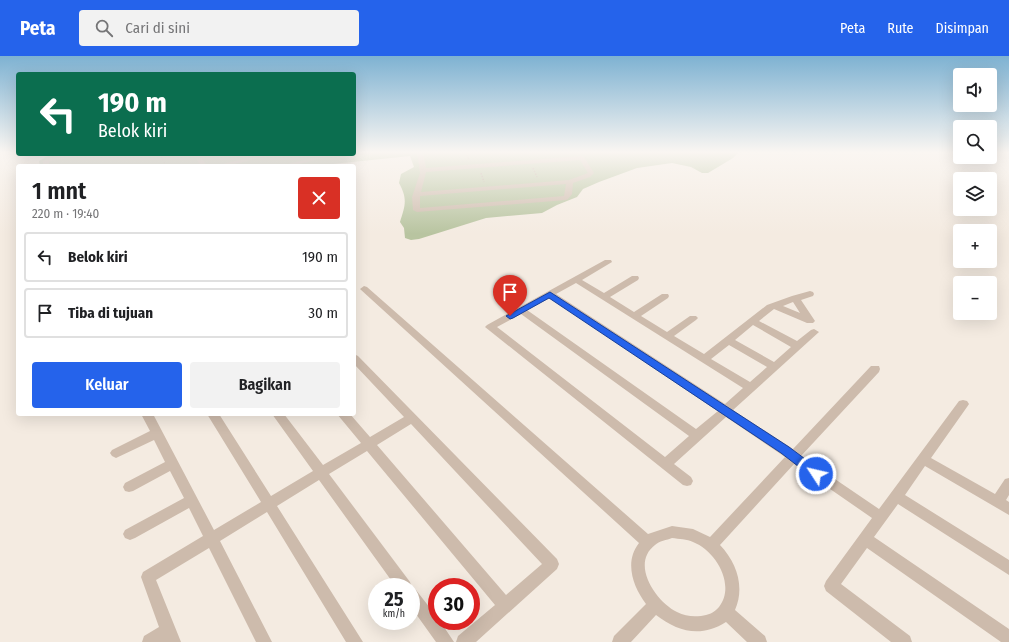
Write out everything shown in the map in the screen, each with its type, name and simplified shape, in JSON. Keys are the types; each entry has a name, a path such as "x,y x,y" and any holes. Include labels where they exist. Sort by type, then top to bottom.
{"street":[{"path":"421,179 417,194 416,209 566,198 569,194 570,182"},
{"path":"417,194 570,182 578,179"},
{"path":"608,262 490,327 687,481"},
{"path":"604,297 635,278"},
{"path":"576,280 751,388"},
{"path":"364,288 647,542"},
{"path":"550,294 881,517"},
{"path":"704,359 774,305 810,294"},
{"path":"634,316 665,296"},
{"path":"774,305 810,321 795,298"},
{"path":"521,310 697,436"},
{"path":"667,336 692,318"},
{"path":"752,321 798,346"},
{"path":"665,464 814,332"},
{"path":"728,340 775,367"},
{"path":"356,360 552,564 464,642"},
{"path":"710,545 875,369"},
{"path":"904,642 831,586 963,404"},
{"path":"149,416 264,642"},
{"path":"214,416 355,642"},
{"path":"279,416 398,578"},
{"path":"345,416 505,605"},
{"path":"150,642 171,636 148,577 412,418"},
{"path":"116,453 157,433"},
{"path":"923,459 1009,509"},
{"path":"129,487 173,464"},
{"path":"998,502 1009,482"},
{"path":"896,496 1009,568"},
{"path":"130,534 192,500"},
{"path":"672,532 692,535 710,545 728,566 733,582 733,598 726,612 711,622 692,625 671,618 654,606 642,589 637,571 639,555 647,542 663,534 672,532"},
{"path":"865,539 1009,638"},
{"path":"620,642 654,606"},
{"path":"420,607 446,642"},
{"path":"726,612 759,642"}],"path":[{"path":"483,179 486,189"},
{"path":"538,179 540,184"}],"green space":[{"path":"400,179 606,179 583,189 577,197 542,213 486,218 419,239 411,240 405,238 404,228 400,222 405,198 399,183"}],"route":[{"path":"510,316 550,294 785,450 816,474"}]}
